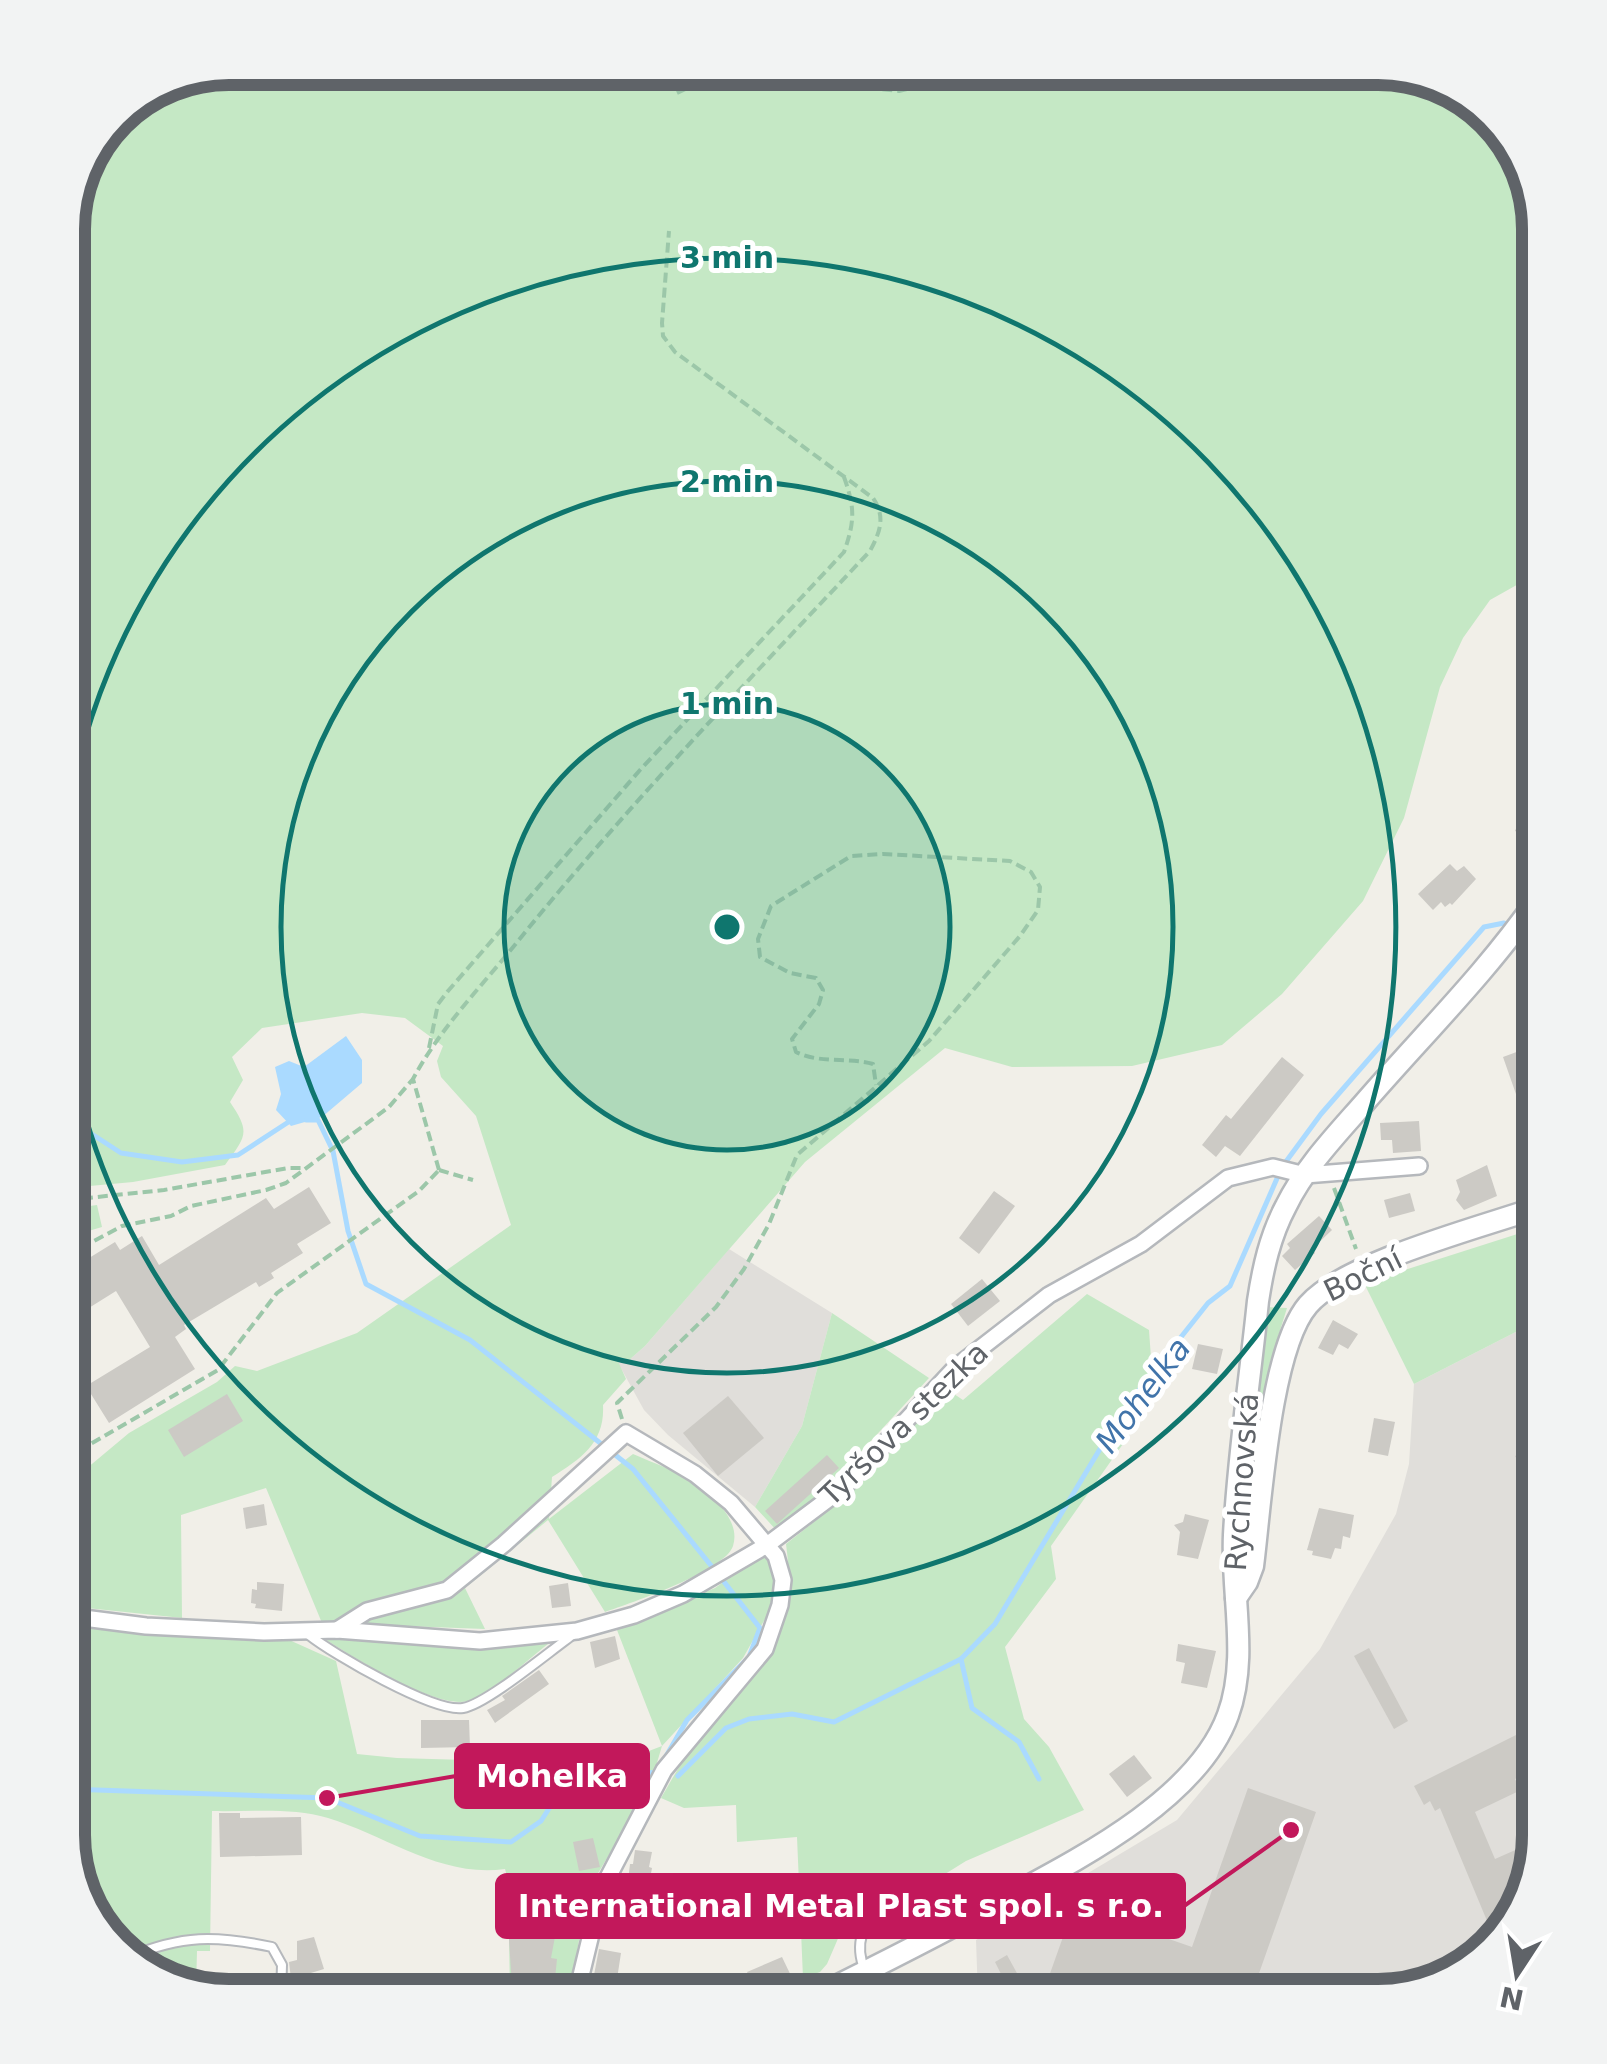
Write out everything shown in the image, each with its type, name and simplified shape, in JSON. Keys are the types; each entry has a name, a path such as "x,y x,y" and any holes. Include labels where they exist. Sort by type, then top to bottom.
{"street":[{"name":"Rychnovská","path":"851,1979 1111,1838 1171,1791 1205,1756 1222,1730 1234,1698 1238,1650 1234,1534 1264,1264 1281,1216 1298,1174 1522,921"},
{"name":"Tyršova stezka","path":"85,1618 146,1626 337,1630 480,1641 577,1632 634,1615 683,1594 767,1545 843,1488 955,1368 1049,1295 1141,1244 1228,1178 1273,1166 1298,1174 1329,1174 1420,1166"},
{"name":"Boční","path":"1236,1598 1243,1591 1252,1566 1280,1368 1291,1329 1308,1304 1330,1285 1366,1267 1522,1213"},
{"path":"337,1630 367,1611 447,1590 504,1544 626,1433 695,1474 731,1503 776,1556 783,1580 780,1605 765,1648 664,1770 602,1889 580,1979"}],"lane":[{"path":"304,1630 382,1678 429,1702 456,1708 476,1704 577,1632"},
{"path":"865,1972 860,1940 866,1922 874,1914 895,1908 914,1910 934,1924 940,1934"},
{"path":"144,1951 179,1938 245,1941 272,1947 282,1965 282,1979"}],"path":[{"path":"677,93 694,85"},
{"path":"837,85 899,92 920,85"},
{"path":"85,1246 122,1226 286,1183 389,1107 413,1079 428,1050 551,900 654,782 870,550 880,532 880,508 873,498 675,352 663,336 670,231"},
{"path":"428,1050 438,1004 448,991 640,770 844,552 854,525 852,500 844,477"},
{"path":"626,1433 617,1403 716,1307 744,1269 769,1224 798,1155 928,1041 1020,936 1038,910 1040,887 1031,872 1010,862 883,854 851,856 772,906 758,939 760,957 790,973 816,978 823,990 819,1004 792,1039 796,1052 827,1060 855,1059 873,1064 876,1085"},
{"path":"413,1079 439,1170"},
{"path":"85,1198 305,1168"},
{"path":"439,1170 473,1180"},
{"path":"85,1447 218,1370 277,1293 419,1191 439,1170"},
{"path":"1329,1174 1352,1243 1366,1267"}],"shaded area":[{"path":"729,1249 832,1313 802,1426 755,1507 668,1435 644,1410 617,1361 629,1360 645,1346"},
{"path":"1522,1329 1522,1835 1514,1881 1491,1924 1467,1924 1467,1948 1458,1955 1397,1978 977,1979 976,1940 1177,1820 1320,1649 1396,1514 1409,1464 1414,1384"}],"green space":[{"path":"229,85 1388,85 1450,104 1480,127 1498,149 1514,183 1522,229 1522,582 1490,600 1463,638 1440,687 1404,818 1363,901 1282,994 1222,1045 1132,1066 1012,1067 945,1048 805,1162 645,1346 629,1360 618,1361 626,1379 603,1405 596,1439 582,1456 552,1477 549,1519 633,1454 673,1471 696,1484 730,1519 733,1546 713,1566 605,1612 548,1520 465,1588 485,1629 322,1623 266,1488 181,1515 182,1618 85,1608 85,1470 129,1433 217,1382 235,1366 257,1371 357,1333 511,1225 476,1116 441,1077 437,1061 443,1046 405,1018 362,1013 262,1028 232,1057 243,1080 230,1102 241,1121 243,1134 225,1165 85,1186 85,219 100,165 134,121 157,104 183,93"},
{"path":"97,1205 102,1227 85,1232 85,1207"},
{"path":"1522,1232 1522,1329 1414,1384 1364,1283"},
{"path":"1087,1294 1149,1330 1154,1400 1051,1546 1056,1579 1005,1647 1024,1719 1049,1747 1084,1810 966,1861 929,1884 912,1877 889,1879 859,1907 840,1934 827,1964 820,1972 803,1978 797,1837 737,1842 736,1805 684,1808 661,1798 689,1751 752,1677 779,1635 789,1581 786,1544 844,1498 948,1390 963,1400"},
{"path":"1266,1307 1287,1308 1269,1366 1248,1542 1242,1541"},
{"path":"832,1313 929,1378 845,1469 778,1532 755,1507 802,1426"},
{"path":"762,1554 772,1565 776,1578 769,1612 743,1658 662,1746 617,1630 715,1588"},
{"path":"85,1628 139,1634 287,1639 336,1661 357,1754 531,1762 549,1789 662,1746 650,1786 588,1890 572,1979 510,1979 505,1869 481,1870 436,1862 328,1818 270,1811 212,1811 210,1951 197,1951 196,1975 183,1971 149,1955 121,1930 93,1881 85,1835"},
{"path":"323,1638 478,1648 553,1640 492,1688 471,1700 457,1702 418,1691"}],"water":[{"path":"346,1036 362,1060 362,1083 322,1117 291,1126 276,1110 281,1094 275,1067 289,1061 304,1067"}],"building":[{"path":"1522,815 1522,834 1515,831"},
{"path":"1450,864 1457,871 1464,866 1476,879 1452,905 1445,907 1441,902 1433,910 1418,894"},
{"path":"1522,1050 1522,1095 1517,1097 1503,1057"},
{"path":"1282,1057 1304,1075 1240,1156 1225,1146 1216,1157 1202,1145 1226,1115 1231,1119"},
{"path":"1419,1121 1421,1151 1393,1153 1392,1140 1381,1140 1380,1123"},
{"path":"1487,1165 1497,1196 1464,1210 1456,1200 1460,1192 1456,1180"},
{"path":"309,1187 331,1223 297,1244 303,1253 271,1273 274,1278 259,1287 256,1282 184,1325 186,1329 175,1337 195,1369 109,1423 86,1386 150,1347 116,1291 85,1310 85,1261 115,1242 120,1250 142,1236 159,1265 266,1198 274,1209"},
{"path":"994,1191 1015,1206 979,1254 959,1238"},
{"path":"1410,1193 1415,1211 1389,1218 1384,1200"},
{"path":"1319,1216 1332,1230 1312,1249 1315,1253 1295,1270 1282,1256 1290,1248 1287,1244"},
{"path":"982,1279 1000,1301 968,1326 951,1304"},
{"path":"1333,1320 1358,1334 1348,1349 1339,1344 1333,1355 1318,1348"},
{"path":"1198,1344 1223,1349 1217,1374 1192,1369"},
{"path":"227,1394 243,1421 184,1457 168,1430"},
{"path":"728,1396 764,1438 718,1476 683,1433"},
{"path":"1374,1418 1395,1422 1388,1456 1368,1452"},
{"path":"827,1455 839,1468 777,1524 765,1511"},
{"path":"264,1504 267,1525 246,1529 243,1508"},
{"path":"1319,1508 1354,1515 1350,1538 1343,1536 1341,1549 1335,1548 1331,1559 1307,1550"},
{"path":"1185,1514 1209,1520 1198,1559 1177,1555 1180,1532 1174,1525 1183,1522"},
{"path":"257,1582 284,1584 282,1611 255,1608 256,1604 251,1603 252,1589 257,1590"},
{"path":"568,1583 571,1606 552,1608 549,1586"},
{"path":"615,1636 620,1659 595,1668 590,1642"},
{"path":"1178,1644 1216,1651 1207,1688 1181,1683 1185,1663 1176,1661"},
{"path":"1369,1648 1408,1721 1394,1729 1354,1656"},
{"path":"539,1670 549,1684 495,1723 487,1710 505,1700 502,1696"},
{"path":"421,1720 469,1720 470,1747 421,1748"},
{"path":"1522,1732 1522,1750 1518,1752 1522,1776 1515,1779 1521,1790 1475,1812 1495,1859 1521,1848 1507,1899 1491,1924 1440,1808 1435,1811 1430,1801 1424,1805 1414,1786"},
{"path":"1134,1755 1152,1778 1127,1797 1109,1774"},
{"path":"1248,1788 1316,1812 1257,1979 1048,1979 1074,1906 1192,1947"},
{"path":"219,1813 240,1813 240,1818 301,1817 302,1855 220,1857"},
{"path":"593,1838 600,1867 579,1871 573,1842"},
{"path":"635,1850 652,1852 640,1933 622,1930"},
{"path":"538,1906 560,1910 551,1958 557,1959 555,1979 512,1979 508,1925 534,1926"},
{"path":"314,1937 324,1969 291,1979 289,1962 297,1960 297,1941"},
{"path":"599,1949 621,1953 617,1979 594,1975"},
{"path":"1007,1955 1018,1975 1004,1979 995,1962"},
{"path":"782,1957 793,1979 750,1979 747,1972"}],"waterway":[{"name":"Mohelka","path":"678,1776 726,1728 749,1719 792,1714 834,1722 961,1659 995,1624 1124,1409 1208,1303 1230,1286 1282,1167 1321,1114 1484,927 1504,923 1513,927"},
{"path":"306,1120 318,1120 333,1151 348,1231 366,1284 470,1340 633,1469 713,1568"},
{"path":"85,1130 121,1153 182,1162 238,1155 290,1121"},
{"path":"665,1758 687,1720 749,1657 760,1628 721,1578"},
{"path":"961,1659 972,1708 1019,1742 1039,1779"},
{"name":"Mohelka","path":"85,1790 327,1798 420,1836 511,1842 541,1821 559,1793 596,1780 657,1772"}],"place":[{"name":"Mohelka","path":"327,1798"},
{"name":"International Metal Plast spol. s r.o.","path":"1291,1830"}]}
